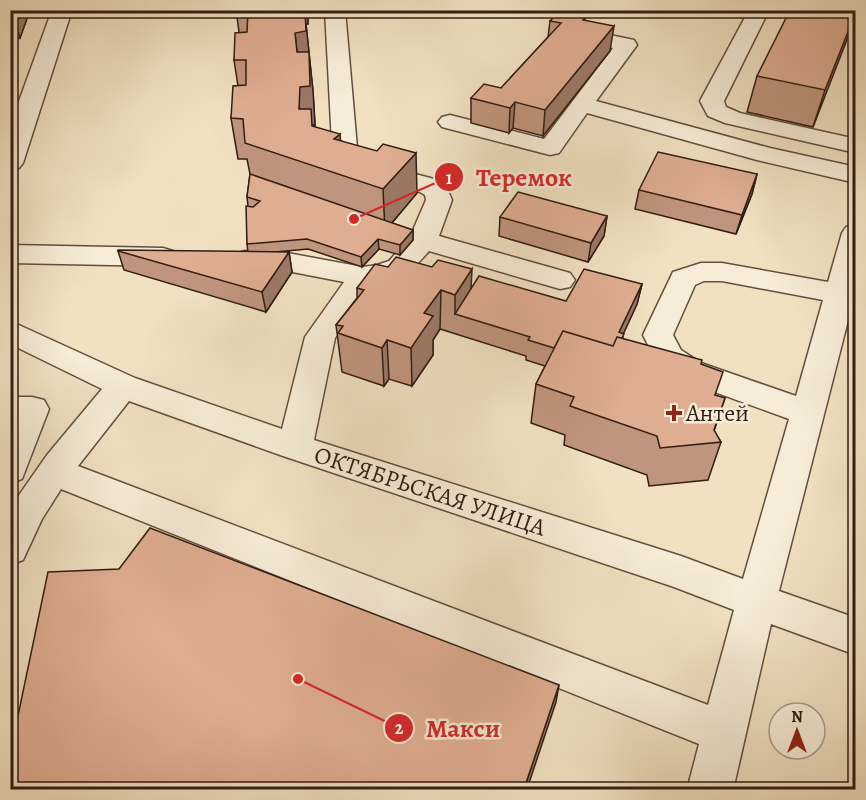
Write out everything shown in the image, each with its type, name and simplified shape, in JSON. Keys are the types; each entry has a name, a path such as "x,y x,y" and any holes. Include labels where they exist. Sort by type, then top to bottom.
{"street":[{"path":"10,163 62,10"},
{"path":"10,254 282,261 363,276 382,274 399,267 423,240 439,200 436,192 429,186 346,163 335,10"},
{"path":"759,10 712,101 716,111 734,118 855,146"},
{"path":"450,122 550,148 626,45 555,30"},
{"path":"10,96 33,95"},
{"path":"583,105 766,155 855,175"},
{"path":"710,789 756,601 855,233"},
{"path":"423,240 560,280"},
{"path":"808,413 690,371 669,357 658,335 683,279 701,272 722,272 838,293"},
{"path":"295,447 320,337 363,276"},
{"name":"ОКТЯБРЬСКАЯ УЛИЦА","path":"10,331 123,387 295,447 681,573 855,637"},
{"path":"12,535 61,465 123,387"},
{"path":"14,443 61,465 723,732"}],"building":[{"path":"236,10 305,10 306,31 295,33 297,52 309,52 310,86 300,87 299,109 311,109 312,126 340,134 334,139 377,151 383,144 416,153 383,189 245,143 243,119 231,118 233,86 246,85 246,60 234,60 235,33 247,32 248,11"},
{"path":"790,10 855,10 825,90 757,76"},
{"path":"559,11 585,17 583,20 614,26 545,110 515,102 510,108 471,98 484,84 501,88 561,23 550,21"},
{"path":"658,152 757,174 742,215 639,190"},
{"path":"250,174 413,230 400,245 378,239 361,257 307,239 247,244 246,206 253,207 260,201 247,197"},
{"path":"518,192 607,216 591,243 500,217"},
{"path":"118,250 289,252 262,292"},
{"path":"396,257 432,267 438,260 472,269 455,295 441,290 424,313 433,316 411,348 387,340 382,348 338,333 343,326 336,325 364,290 357,288 375,264 388,267"},
{"path":"584,269 642,284 619,332 624,334 622,338 617,337 613,346 563,331 554,348 528,340 530,337 455,314 479,276 566,301"},
{"path":"563,331 613,346 617,337 702,360 701,364 723,372 715,395 725,398 714,430 721,442 660,448 657,436 570,406 574,397 536,384"},
{"path":"150,528 559,685 524,789 10,789 10,754 48,572 119,569"}],"place":[{"name":"Теремок","path":"354,219"},
{"name":"Антей","path":"674,413"},
{"name":"Макси","path":"298,679"}]}
